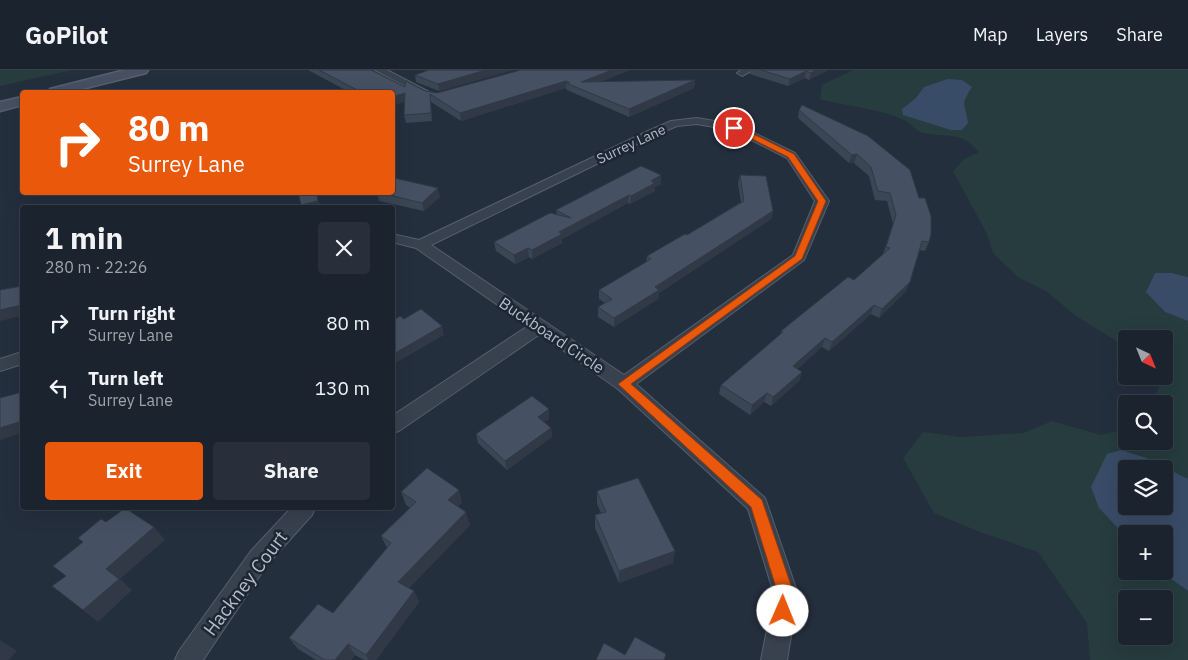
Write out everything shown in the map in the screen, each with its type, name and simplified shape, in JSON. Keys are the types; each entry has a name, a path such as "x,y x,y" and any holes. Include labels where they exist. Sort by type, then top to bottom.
{"street":[{"path":"63,90 141,70"},
{"path":"380,70 431,95 439,96"},
{"path":"0,107 20,102"},
{"name":"Surrey Lane","path":"421,245 652,132 675,123 697,121 734,128 791,156 822,201 799,257 624,384"},
{"name":"Buckboard Circle","path":"395,239 421,245 624,384 757,504 786,594 774,660"},
{"path":"395,424 452,384 540,327"},
{"path":"0,365 20,359"},
{"name":"Hackney Court","path":"188,660 259,558 302,510"}],"green space":[{"path":"0,70 72,70 0,86"},
{"path":"853,70 1188,70 1188,277 1172,273 1155,273 1147,292 1165,312 1188,321 1188,479 1173,471 1173,460 1151,460 1121,450 1173,450 1173,395 1156,395 1160,385 1173,385 1173,330 1118,330 1118,342 1076,316 1046,291 1018,277 993,253 987,234 953,171 963,160 979,152 966,140 953,136 923,133 904,120 894,116 820,99 822,85","holes":["947,79 972,87 967,95 963,109 968,117 902,109 917,98 924,87"]},
{"path":"1052,421 1101,435 1118,431 1118,450 1121,450 1099,508 1118,528 1118,580 1173,580 1188,591 1188,660 1090,660 1087,623 1038,552 980,532 934,513 903,458 923,432 960,437 1023,433"}],"water":[{"path":"947,79 962,80 972,87 964,102 968,123 962,130 951,130 903,115 902,109 916,98 924,87"},
{"path":"1155,273 1172,273 1188,277 1188,321 1165,312 1146,292"},
{"path":"1121,450 1147,458 1151,460 1118,460 1118,515 1173,515 1173,471 1188,479 1188,591 1173,580 1173,525 1118,525 1118,528 1099,508 1091,487 1107,454"}],"building":[{"path":"319,70 371,70 405,87 406,81 425,91 437,93 521,70 612,70 581,82 695,80 629,109 566,83 570,83 566,81 460,113 430,94 431,113 404,115 405,93 395,96 395,90 357,90"},
{"path":"429,70 486,70 438,84 415,75"},
{"path":"761,70 816,70 811,73 806,71 790,79"},
{"path":"802,105 868,136 910,170 919,198 925,198 931,216 931,234 929,242 922,241 910,282 882,309 874,305 832,342 825,338 793,366 802,372 773,397 767,393 752,405 721,385 783,332 781,331 848,277 854,280 890,248 886,247 896,215 890,193 878,191 871,167 857,154 852,155 799,110"},
{"path":"641,166 661,175 651,181 655,183 559,232 562,234 532,250 528,248 514,255 494,242 550,213 571,218 556,210"},
{"path":"740,175 766,176 773,211 655,287 659,290 614,318 598,307 612,299 599,290 651,259 647,256 744,201"},
{"path":"395,178 438,188 422,203 389,195 395,195"},
{"path":"299,195 317,195 318,201 301,205"},
{"path":"20,286 20,305 0,310 0,290"},
{"path":"421,309 442,326 395,353 395,319 400,316 404,319"},
{"path":"20,393 20,422 0,428 0,398"},
{"path":"532,396 549,409 538,417 551,428 505,461 476,434"},
{"path":"427,468 459,490 448,500 466,512 398,582 414,591 366,655 348,644 335,660 325,660 289,638 318,604 333,613 391,543 381,536 416,502 401,492"},
{"path":"638,478 675,551 619,571 595,515 606,512 597,491"},
{"path":"122,510 128,510 154,527 106,569 119,579 83,610 52,586 66,576 53,566 83,542 78,538 101,519 106,522"},
{"path":"635,637 666,654 664,660 596,660 604,643 625,655"}],"route":[{"path":"734,128 791,156 822,201 799,257 624,384 757,504 786,594 783,611"}]}
